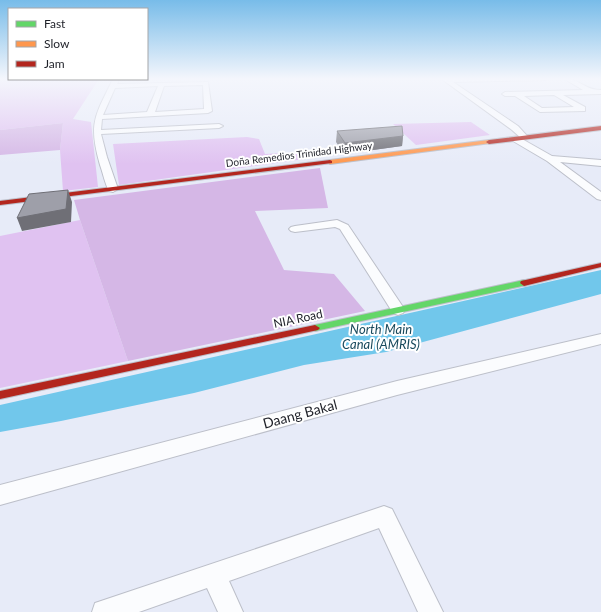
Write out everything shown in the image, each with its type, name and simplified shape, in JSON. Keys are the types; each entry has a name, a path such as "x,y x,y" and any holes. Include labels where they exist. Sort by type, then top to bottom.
{"main road":[{"name":"Doña Remedios Trinidad Highway","path":"0,203 601,128"},
{"name":"NIA Road","path":"0,395 534,281 601,265"}],"street":[{"path":"104,107 98,123 98,139 113,189"},
{"path":"150,114 153,107"},
{"path":"100,117 208,111 208,107"},
{"path":"485,107 515,128 520,138 601,197"},
{"path":"535,107 540,110 582,109 578,107"},
{"path":"99,132 219,126"},
{"path":"550,159 601,163"},
{"path":"586,186 601,187"},
{"path":"295,229 337,223 344,227 398,310"},
{"name":"Daang Bakal","path":"0,495 396,388 601,338"},
{"path":"104,612 384,516 431,612"},
{"path":"213,574 231,612"}],"shaded area":[{"path":"0,107 81,107 73,119 91,122 98,187 63,191 60,150 63,123 0,130"},
{"path":"471,122 490,135 416,145 393,124"},
{"path":"63,123 60,150 0,155 0,130"},
{"path":"247,137 259,139 265,154 302,152 308,156 315,153 318,157 119,185 113,144"},
{"path":"320,168 328,208 255,211 284,270 334,274 365,311 128,361 74,200"},
{"path":"80,220 128,361 0,388 0,236"}],"water":[{"name":"North Main Canal (AMRIS)","path":"601,270 601,294 386,352 304,365 194,393 61,421 0,432 0,405"}],"building":[{"path":"402,126 403,136 345,143 337,131"},
{"path":"68,190 66,209 17,218 29,194"}],"traffic: fast":[{"path":"315,328 524,283"}],"traffic: slow":[{"path":"330,162 489,142"}],"traffic: jam":[{"path":"489,142 601,128"},
{"path":"0,203 330,162"},
{"path":"524,283 601,265"},
{"path":"0,395 315,328"}]}
